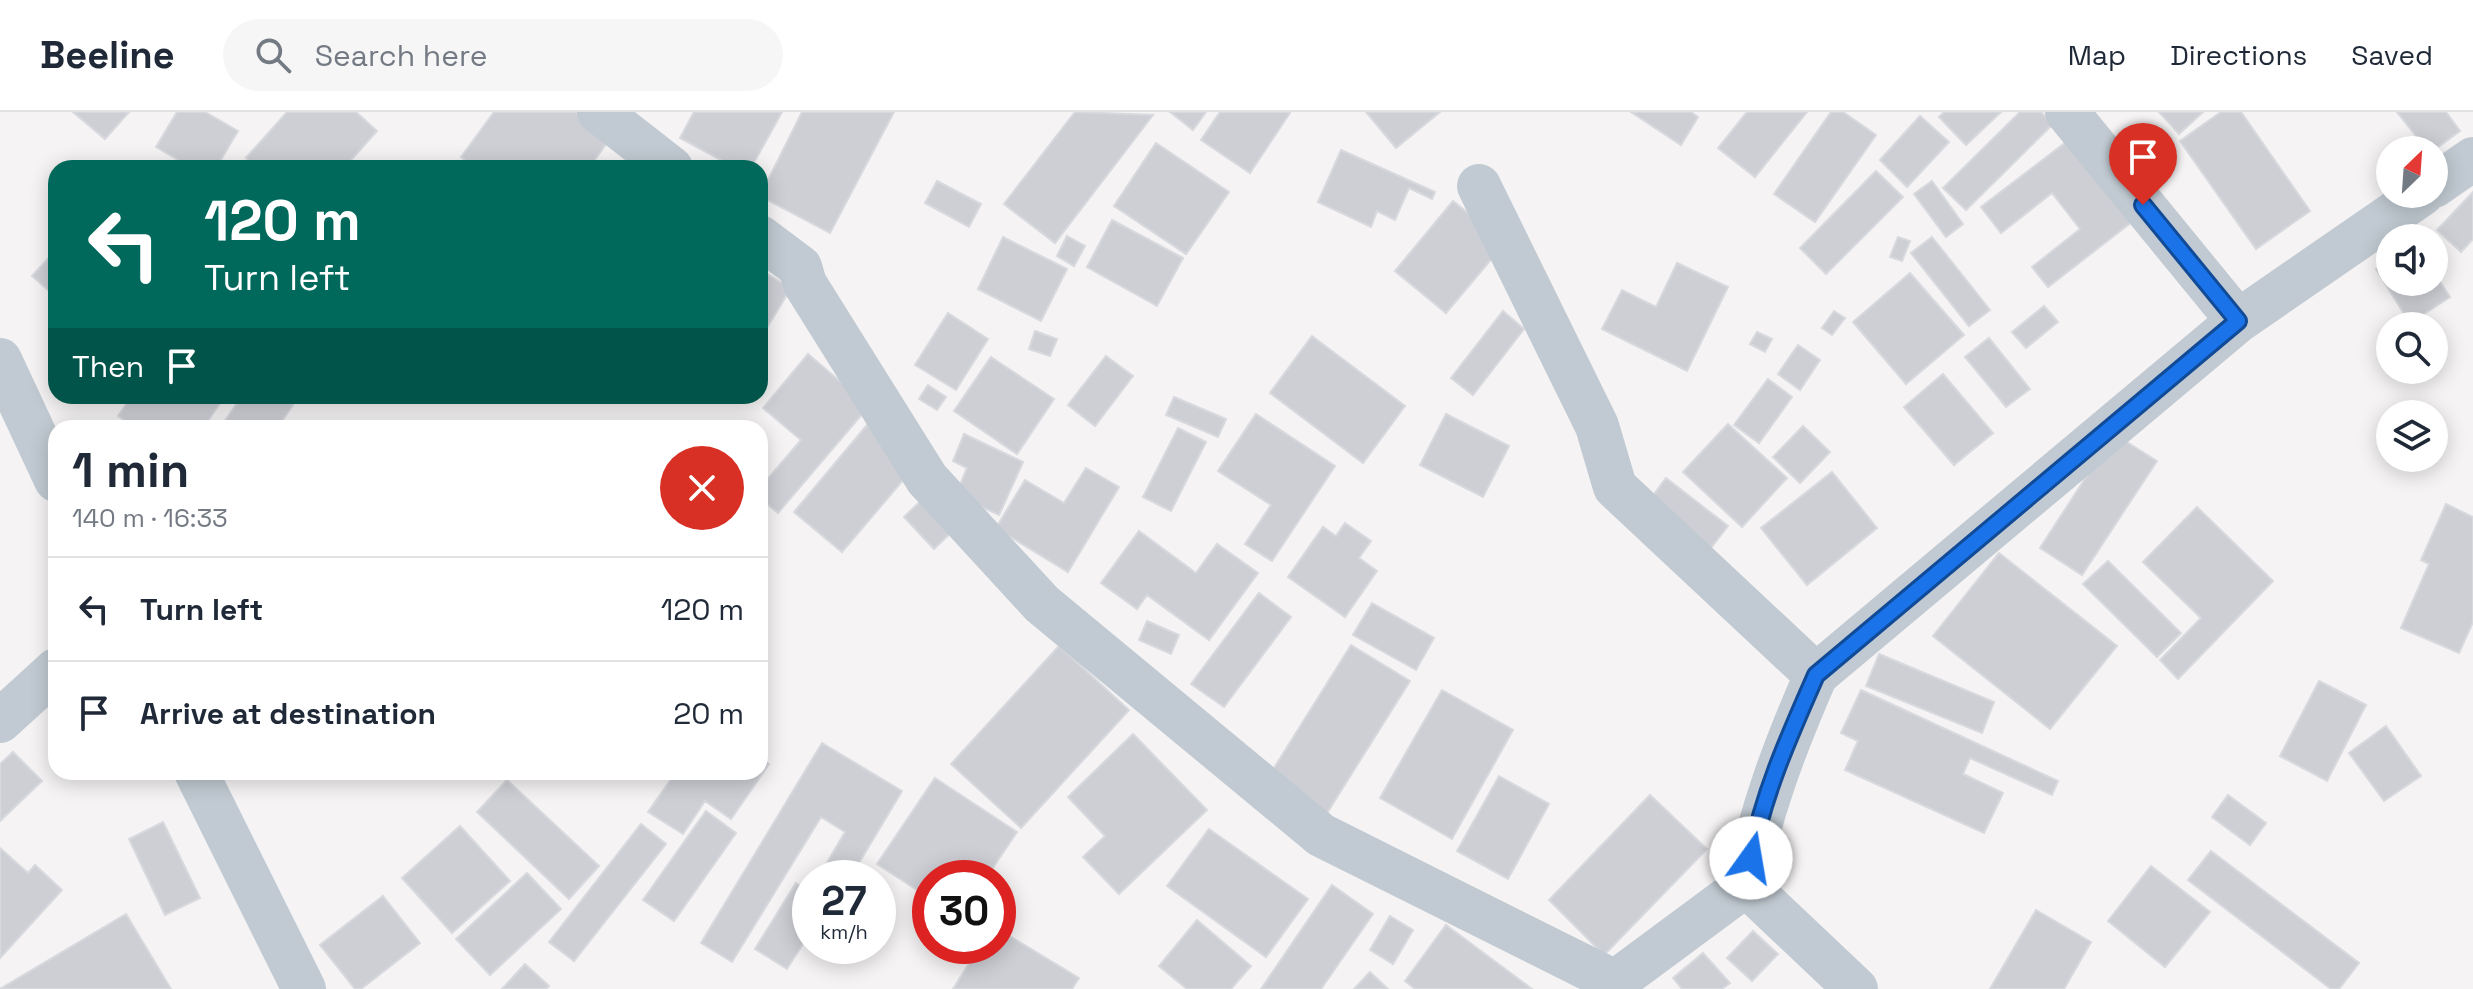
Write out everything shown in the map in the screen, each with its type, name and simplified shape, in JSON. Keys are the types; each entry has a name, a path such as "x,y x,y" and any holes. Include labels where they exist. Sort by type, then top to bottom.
{"street":[{"path":"599,112 661,160"},
{"path":"2067,112 2238,321"},
{"path":"2448,176 2473,159"},
{"path":"1479,186 1597,426 1615,487 1816,675"},
{"path":"768,243 800,267 805,284 927,479 1042,604 1321,835 1613,985 1746,885 1756,831 1785,748 1816,675 2238,321 2402,208"},
{"path":"0,360 48,463"},
{"path":"0,721 48,677"},
{"path":"200,780 304,989"},
{"path":"1746,885 1856,989"}],"building":[{"path":"73,112 129,112 105,139"},
{"path":"177,112 205,112 238,131 221,160 178,160 156,147"},
{"path":"287,112 356,112 377,131 351,160 246,158"},
{"path":"494,112 575,112 611,137 595,160 465,160 461,157"},
{"path":"694,112 782,112 755,160 721,160 680,138"},
{"path":"802,112 894,112 830,233 768,200 768,180"},
{"path":"1075,112 1153,115 1055,243 1004,204"},
{"path":"1170,112 1206,112 1193,130"},
{"path":"1220,112 1290,113 1250,173 1201,140"},
{"path":"1366,112 1440,112 1396,148"},
{"path":"1631,112 1691,112 1698,117 1681,145"},
{"path":"1747,112 1807,112 1755,177 1718,148"},
{"path":"1831,112 1843,112 1876,135 1815,222 1774,194"},
{"path":"1944,112 2001,112 1966,145 1939,117"},
{"path":"2020,112 2041,112 2053,124 1966,210 1943,188"},
{"path":"2159,112 2203,112 2179,134"},
{"path":"2221,112 2241,112 2310,211 2256,249 2180,141"},
{"path":"2397,112 2446,112 2460,131 2448,140 2448,136 2416,136"},
{"path":"1920,116 1949,142 1907,187 1880,160"},
{"path":"2074,136 2137,218 2048,287 2032,267 2080,229 2052,193 2001,233 1981,207"},
{"path":"1156,143 1229,192 1186,254 1114,206"},
{"path":"1341,150 1435,192 1432,199 1409,188 1395,220 1377,211 1371,227 1318,202"},
{"path":"1876,171 1903,197 1826,274 1800,248"},
{"path":"937,181 981,204 969,227 925,203"},
{"path":"1932,181 1963,224 1946,237 1914,194"},
{"path":"2473,192 2473,239 2461,252 2448,240 2448,224 2443,224"},
{"path":"1453,201 1505,243 1446,313 1395,271"},
{"path":"1112,220 1183,258 1157,306 1087,267"},
{"path":"1067,236 1085,246 1074,266 1057,256"},
{"path":"1003,237 1067,269 1041,321 978,289"},
{"path":"1898,237 1910,241 1902,261 1890,257"},
{"path":"1932,237 1990,310 1969,326 1911,253"},
{"path":"48,259 48,290 32,276"},
{"path":"1677,263 1728,287 1687,371 1602,329 1622,290 1656,307"},
{"path":"1910,273 1964,335 1906,384 1853,322"},
{"path":"768,275 791,288 768,326"},
{"path":"2448,294 2450,297 2427,312 2403,312 2393,296"},
{"path":"2044,306 2058,322 2026,348 2012,332"},
{"path":"1503,311 1524,329 1473,395 1451,378"},
{"path":"1834,311 1845,318 1832,335 1822,328"},
{"path":"948,313 988,339 956,390 915,365"},
{"path":"1035,331 1057,339 1050,356 1029,349"},
{"path":"1757,332 1772,339 1765,352 1750,344"},
{"path":"1312,336 1405,406 1363,463 1270,393"},
{"path":"1989,338 2030,389 2006,407 1965,357"},
{"path":"1798,345 1820,360 1800,390 1778,374"},
{"path":"808,354 869,406 778,513 768,505 768,479 801,440 763,408"},
{"path":"1106,356 1133,376 1095,426 1068,405"},
{"path":"991,357 1054,399 1017,454 954,411"},
{"path":"1943,374 1993,433 1954,465 1904,407"},
{"path":"1768,379 1792,397 1759,443 1734,425"},
{"path":"928,385 946,397 937,410 919,399"},
{"path":"1174,397 1226,419 1218,437 1166,415"},
{"path":"126,404 220,404 208,420 124,420 118,416"},
{"path":"236,404 293,405 283,420 226,420"},
{"path":"1256,414 1335,466 1272,561 1245,544 1271,505 1218,471"},
{"path":"1446,414 1509,446 1483,497 1420,465"},
{"path":"1728,424 1787,478 1742,527 1683,472"},
{"path":"867,425 915,466 842,552 794,512"},
{"path":"1803,426 1830,452 1800,483 1773,457"},
{"path":"1178,428 1206,442 1171,511 1143,497"},
{"path":"964,434 1023,462 999,515 956,495 967,468 953,461"},
{"path":"2114,434 2157,461 2082,575 2040,548"},
{"path":"1086,468 1119,487 1068,572 996,528 1025,480 1064,503"},
{"path":"1832,472 1877,528 1807,585 1761,528"},
{"path":"1666,478 1728,526 1707,553 1646,505"},
{"path":"928,494 958,526 934,549 904,517"},
{"path":"2446,504 2473,517 2473,622 2459,653 2401,628 2429,564 2421,560"},
{"path":"2197,507 2273,581 2178,679 2160,660 2201,618 2143,562"},
{"path":"1345,523 1371,541 1359,558 1377,571 1345,617 1288,577 1323,527 1336,536"},
{"path":"1139,531 1196,573 1217,544 1258,573 1209,640 1147,595 1137,609 1101,583"},
{"path":"1999,553 2117,646 2050,729 1933,636"},
{"path":"2108,561 2181,633 2157,657 2083,584"},
{"path":"1259,593 1291,617 1224,707 1191,684"},
{"path":"1372,603 1434,638 1416,670 1353,635"},
{"path":"1147,621 1179,635 1171,654 1139,640"},
{"path":"1351,645 1410,681 1327,813 1269,776"},
{"path":"1059,646 1129,710 1021,828 951,764"},
{"path":"1879,654 1994,702 1982,733 1866,686"},
{"path":"2319,681 2366,705 2327,781 2280,756"},
{"path":"1442,690 1513,730 1452,839 1380,798"},
{"path":"1861,690 2058,781 2052,795 1970,758 1963,774 2003,793 1984,833 1845,770 1858,741 1841,733"},
{"path":"2386,726 2421,776 2384,801 2349,753"},
{"path":"1133,734 1207,810 1119,894 1083,857 1105,836 1068,797"},
{"path":"822,743 902,791 861,860 829,860 845,832 821,817 732,962 701,943"},
{"path":"13,752 42,781 0,821 0,764"},
{"path":"1499,776 1549,804 1508,879 1457,851"},
{"path":"935,778 1017,832 998,860 912,860 912,887 896,876 896,860 880,860"},
{"path":"507,780 599,866 569,899 477,812"},
{"path":"670,780 758,780 731,819 705,801 683,834 648,812"},
{"path":"1650,795 1707,849 1604,955 1549,900"},
{"path":"2228,795 2266,823 2250,845 2212,817"},
{"path":"706,811 736,833 674,921 643,900"},
{"path":"163,822 200,898 165,915 129,839"},
{"path":"641,824 666,844 574,961 549,942"},
{"path":"460,826 510,881 452,933 402,878"},
{"path":"1209,829 1308,899 1266,957 1167,886"},
{"path":"0,848 28,873 35,865 62,890 0,958"},
{"path":"2211,851 2359,963 2339,989 2331,989 2188,880"},
{"path":"2151,866 2210,912 2165,967 2108,921"},
{"path":"527,873 561,909 490,975 456,939"},
{"path":"1332,885 1373,914 1321,989 1261,989"},
{"path":"792,889 792,961 787,969 755,949"},
{"path":"383,896 420,943 361,989 355,989 320,945"},
{"path":"2036,910 2091,942 2064,989 1990,989"},
{"path":"126,914 171,989 0,989"},
{"path":"1390,916 1413,930 1393,964 1370,950"},
{"path":"1197,920 1251,966 1231,989 1187,989 1159,966"},
{"path":"1446,925 1532,989 1415,989 1405,981"},
{"path":"1753,931 1778,954 1752,981 1727,958"},
{"path":"1016,940 1079,978 1072,989 953,989 969,964 1016,964"},
{"path":"1703,953 1730,983 1722,989 1682,989 1673,978"},
{"path":"525,964 549,986 546,989 502,989"},
{"path":"1370,972 1388,989 1354,989"}],"route":[{"path":"1751,858 1756,831 1785,748 1816,675 2238,321 2143,205"}]}
